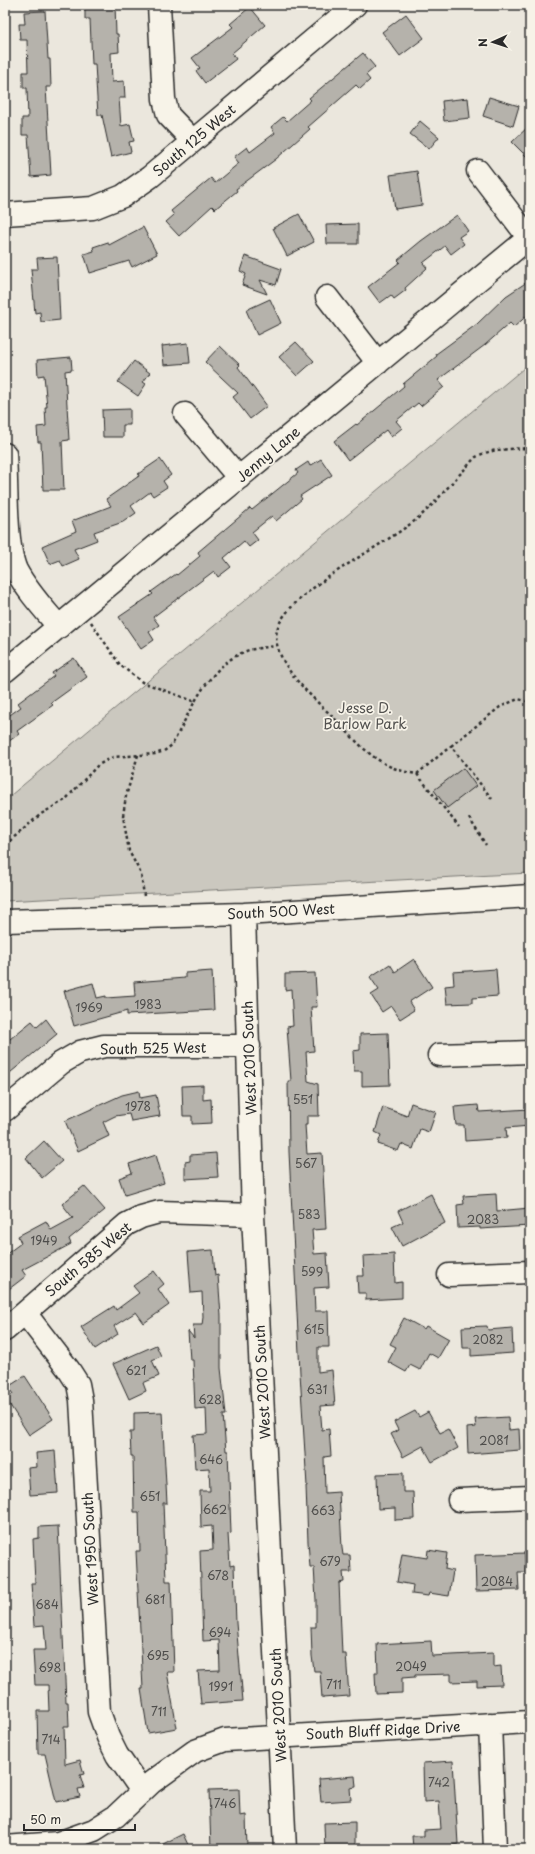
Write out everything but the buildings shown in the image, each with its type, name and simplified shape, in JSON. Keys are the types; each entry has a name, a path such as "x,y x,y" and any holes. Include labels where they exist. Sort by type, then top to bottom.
{"street":[{"path":"159,5 164,99 168,115 193,141"},
{"name":"South 125 West","path":"5,214 93,208 123,196 150,177 355,5"},
{"path":"478,171 530,237"},
{"name":"Jenny Lane","path":"5,672 530,237"},
{"path":"327,297 378,363"},
{"path":"185,414 239,478"},
{"path":"5,454 10,542 16,569 30,592 59,627"},
{"name":"South 500 West","path":"5,920 32,921 244,914 530,896"},
{"name":"West 2010 South","path":"244,914 253,1215 285,1849"},
{"name":"South 525 West","path":"5,1110 62,1063 80,1052 98,1047 249,1046"},
{"path":"439,1055 530,1052"},
{"name":"South 585 West","path":"5,1330 127,1224 141,1217 159,1212 253,1215"},
{"path":"449,1275 530,1272"},
{"name":"West 1950 South","path":"25,1313 78,1384 81,1400 99,1712 117,1755 142,1791"},
{"path":"459,1500 530,1497"},
{"name":"South Bluff Ridge Drive","path":"5,1847 58,1843 94,1830 116,1816 142,1791 195,1751 226,1740 530,1722"},
{"path":"490,1724 495,1849"}],"path":[{"path":"459,827 417,774 396,770 378,761 310,694 284,662 276,646 277,630 283,618 297,602 346,564 382,544 419,518 476,457 496,451 530,448"},
{"path":"91,622 120,665 142,682 196,702"},
{"path":"5,845 41,814 64,800 98,765 113,757 164,751 172,745 204,687 218,669 232,659 250,650 276,646"},
{"path":"417,774 500,707 518,699 530,702"},
{"path":"451,746 492,799"},
{"path":"138,755 126,796 123,816 129,851 141,874 144,896"},
{"path":"469,818 486,845"}],"green space":[{"name":"Jesse D. Barlow Park","path":"530,363 530,873 5,901 5,800"}]}
